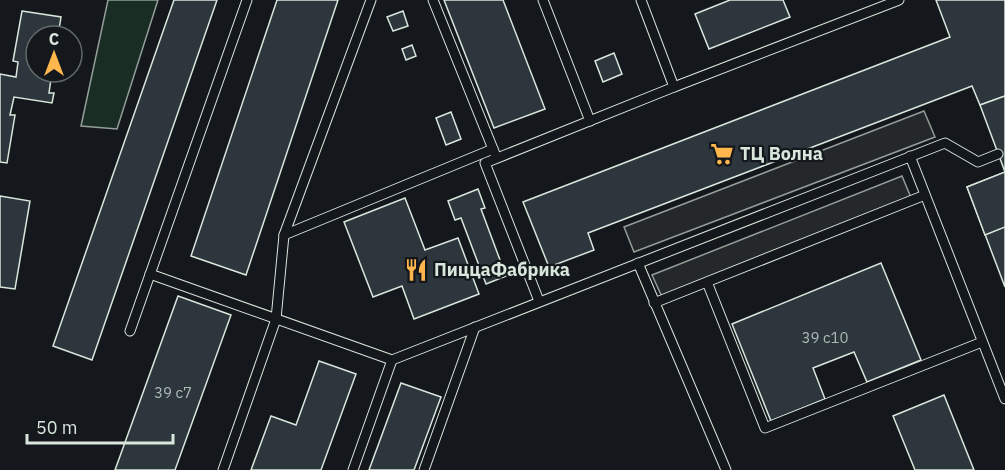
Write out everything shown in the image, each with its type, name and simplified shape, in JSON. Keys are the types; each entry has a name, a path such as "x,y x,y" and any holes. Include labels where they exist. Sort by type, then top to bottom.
{"lane":[{"path":"130,331 247,0"},
{"path":"223,470 276,319 284,235 371,0"},
{"path":"433,0 495,154"},
{"path":"543,0 590,121"},
{"path":"641,0 674,87"},
{"path":"284,235 495,154 590,121 899,0"},
{"path":"150,274 392,360 945,143 978,162 998,154"},
{"path":"495,154 485,164 539,302"},
{"path":"910,156 1005,399"},
{"path":"654,303 925,195"},
{"path":"638,263 726,470"},
{"path":"707,282 765,428 982,342"},
{"path":"424,470 475,327"},
{"path":"353,470 392,360"}],"green space":[{"path":"108,0 158,0 117,129 81,126"}],"shaded area":[{"path":"924,111 935,137 634,252 624,227"},
{"path":"902,176 912,200 663,299 652,275"}],"building":[{"path":"174,0 217,0 92,360 53,346"},
{"path":"277,0 338,0 246,275 191,256"},
{"path":"444,0 503,0 545,109 494,128"},
{"path":"730,0 783,0 790,17 709,49 695,14"},
{"name":"ТЦ Волна","path":"936,0 1005,0 1005,96 980,105 972,86 588,233 594,250 549,267 523,202 950,37"},
{"path":"22,11 61,17 60,24 24,24 24,84 50,84 49,93 54,93 52,103 14,97 10,115 15,115 7,163 0,162 0,74 16,77 18,62 13,61"},
{"path":"403,11 408,26 393,31 387,17"},
{"path":"412,45 416,56 406,60 402,49"},
{"path":"614,53 622,74 603,82 595,61"},
{"path":"1005,96 1005,172 980,105"},
{"path":"451,112 461,139 446,145 436,118"},
{"path":"1005,172 1005,287 967,187"},
{"path":"1005,172 1005,227 985,235 967,187"},
{"path":"478,189 485,208 481,209 506,276 486,284 461,218 455,220 448,201"},
{"path":"0,196 30,201 15,289 0,287"},
{"path":"405,198 425,250 458,238 479,294 414,319 402,286 373,297 344,222"},
{"path":"881,263 921,360 867,382 854,352 813,368 825,399 771,421 732,324"},
{"path":"178,296 231,315 175,470 115,470"},
{"path":"319,361 356,374 321,470 251,470 271,416 296,425"},
{"path":"401,383 441,397 414,470 369,470"},
{"path":"944,395 974,470 915,470 893,416"}],"place":[{"name":"ТЦ Волна","path":"722,154"},
{"name":"ПиццаФабрика","path":"416,270"}]}
